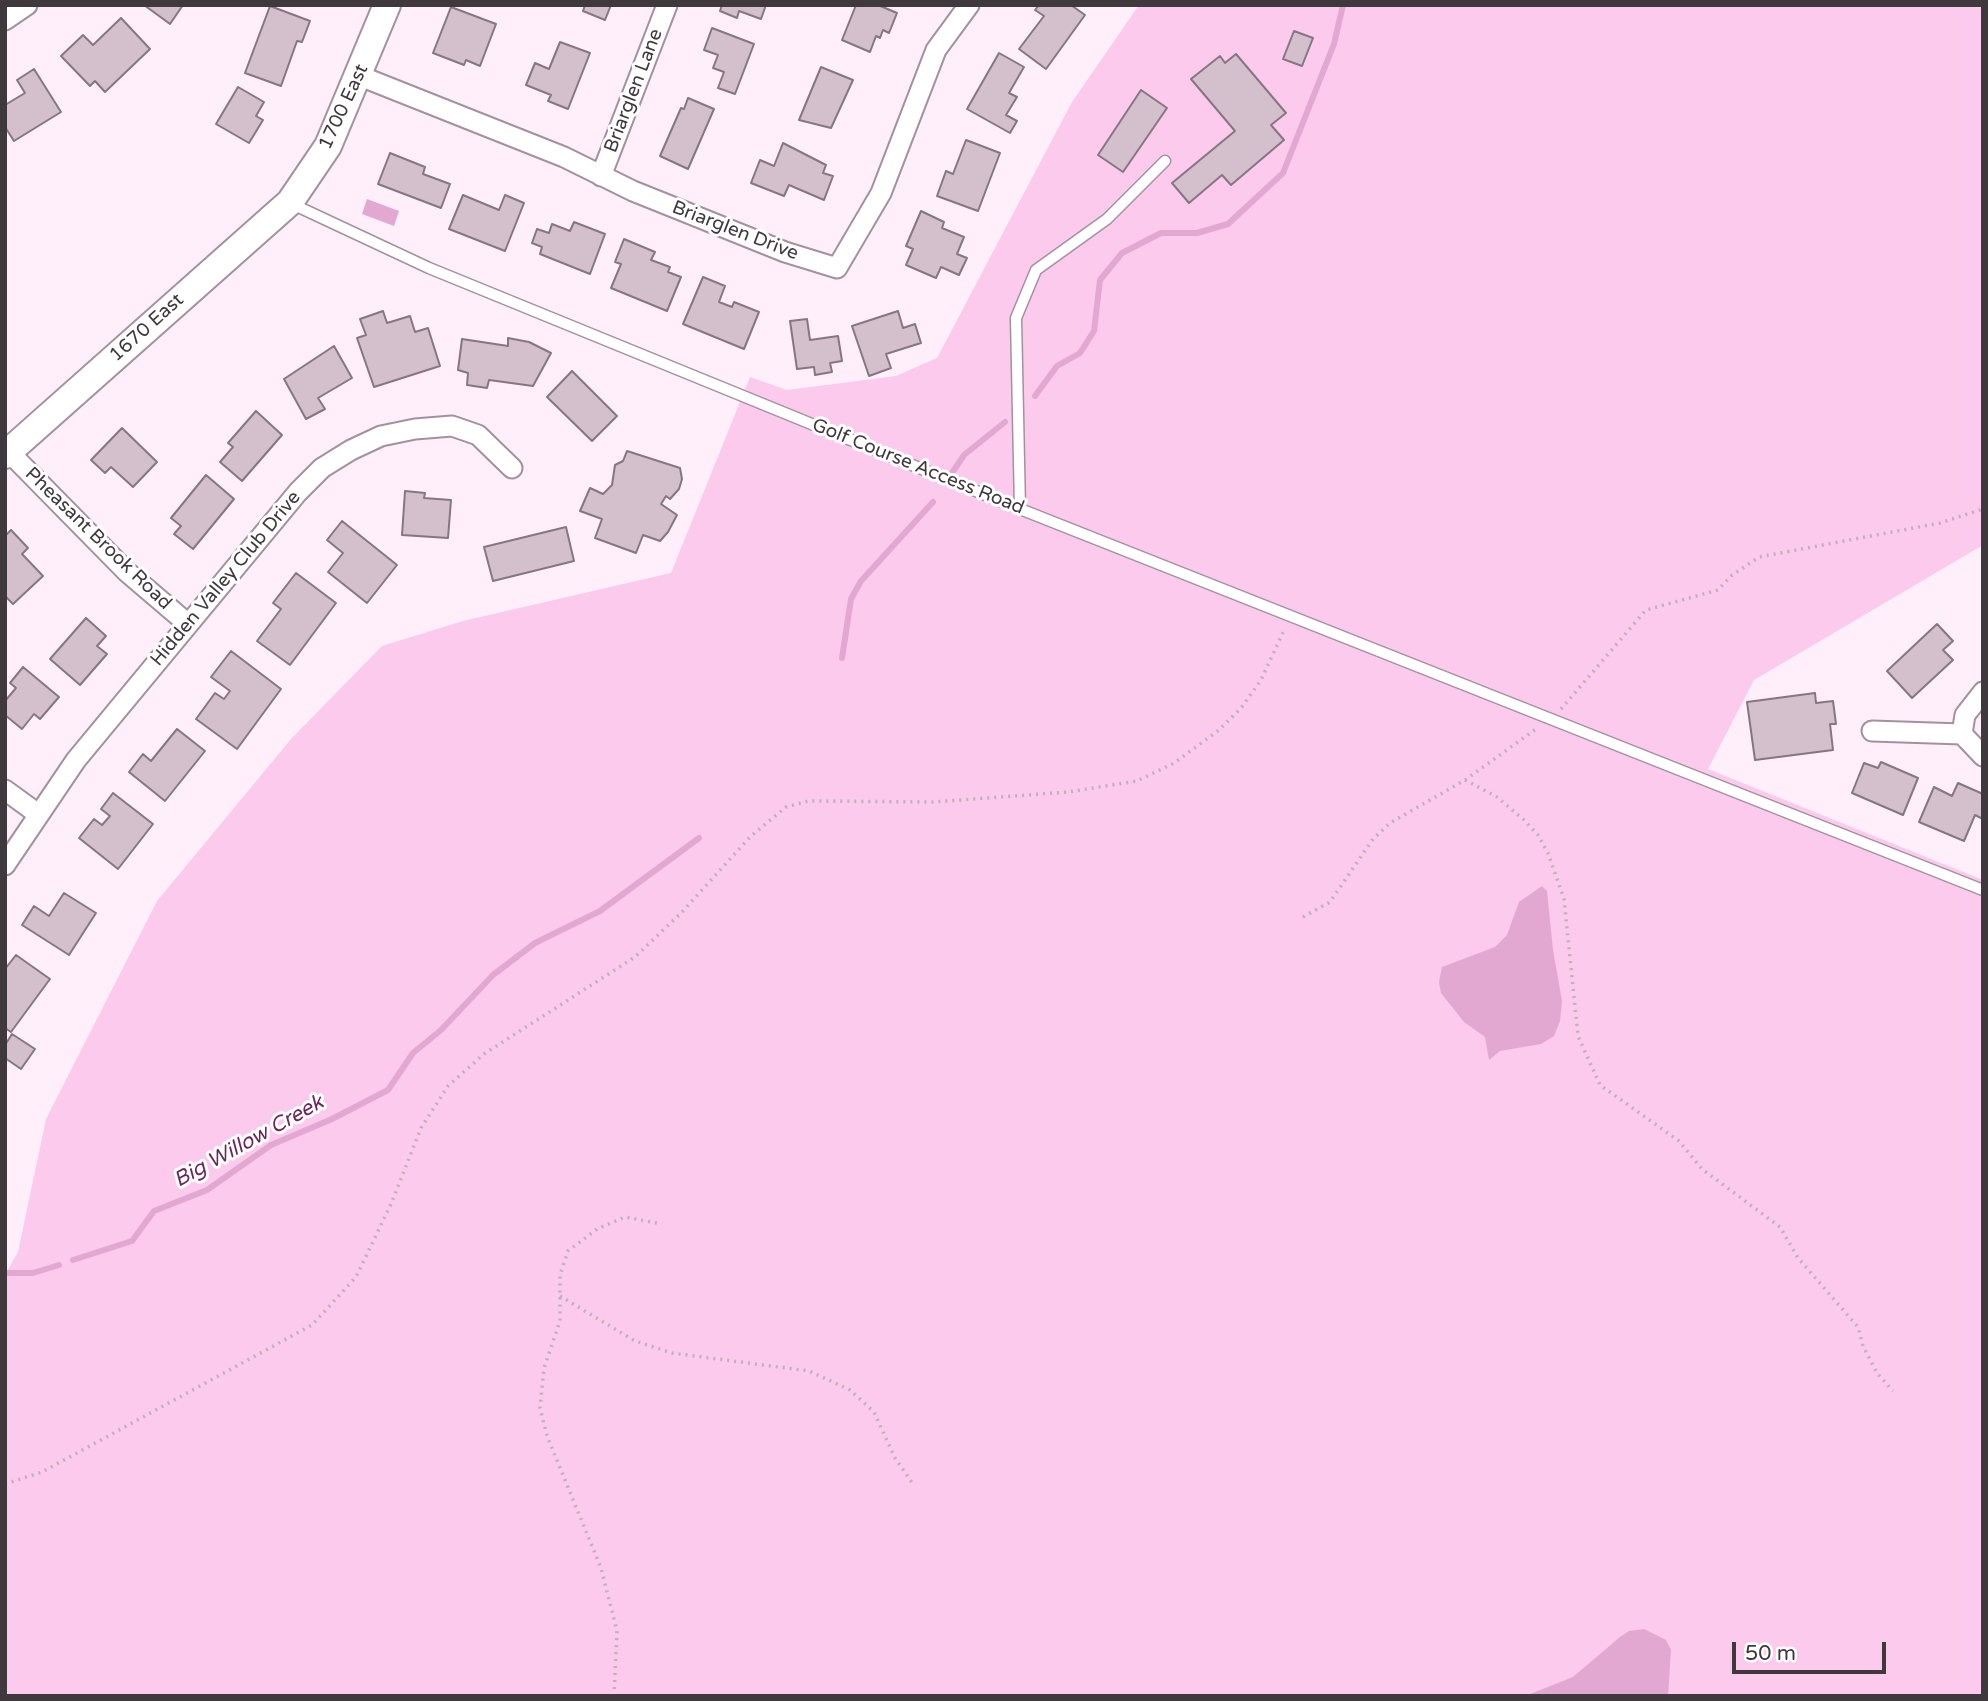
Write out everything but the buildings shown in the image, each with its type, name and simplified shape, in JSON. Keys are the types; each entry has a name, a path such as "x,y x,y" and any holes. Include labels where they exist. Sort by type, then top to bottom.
{"main road":[{"name":"1700 East","path":"290,202 328,145 360,76 387,5"},
{"name":"1670 East","path":"7,454 290,202"}],"street":[{"path":"5,20 27,5"},
{"name":"Briarglen Lane","path":"601,176 667,5"},
{"name":"Briarglen Drive","path":"360,76 564,158 785,252 837,268 881,193 936,50 969,5"},
{"name":"Hidden Valley Club Drive","path":"5,865 76,760 298,492 322,468 381,436 415,429 452,426 478,435 512,468"},
{"name":"Pheasant Brook Road","path":"7,454 127,572 188,624"},
{"path":"1962,734 1965,715 1983,692"},
{"path":"1872,731 1962,734 1983,756"},
{"path":"5,790 38,814"}],"lane":[{"path":"1020,509 1016,318 1036,270 1107,219 1164,161"},
{"name":"Golf Course Access Road","path":"290,202 429,268 1020,509 1553,717 1983,890"}],"path":[{"path":"1303,917 1330,902 1373,839 1390,823 1465,780 1553,717 1646,610 1718,590 1731,576 1759,557 1940,523 1983,509"},
{"path":"5,1484 42,1472 312,1325 356,1277 391,1204 421,1128 448,1086 484,1054 635,957 682,912 750,837 786,807 808,801 933,802 1068,792 1138,781 1174,763 1219,730 1241,708 1261,680 1290,616"},
{"path":"1465,780 1497,797 1524,820 1538,835 1548,853 1564,899 1578,1036 1600,1085 1679,1141 1702,1169 1780,1227 1798,1258 1858,1327 1863,1346 1877,1373 1893,1391"},
{"path":"614,1696 617,1631 601,1569 547,1436 540,1408 544,1368 560,1321 560,1275 568,1251 597,1229 625,1217 662,1224"},
{"path":"560,1296 635,1341 672,1353 809,1371 850,1390 874,1412 895,1458 913,1484"}],"shaded area":[{"path":"1139,5 1983,5 1983,545 1754,680 1708,769 1983,880 1983,1696 5,1696 5,1275 18,1252 46,1119 157,901 291,739 382,646 463,621 671,573 750,377 787,390 896,376 937,358 1072,102"},
{"path":"367,199 399,211 394,226 362,214"},
{"path":"1542,886 1547,891 1562,1001 1560,1021 1554,1036 1541,1044 1500,1051 1489,1060 1485,1037 1464,1022 1441,993 1439,982 1442,967 1495,947 1507,935 1519,902"},
{"path":"1644,1629 1666,1640 1671,1650 1668,1696 1525,1696 1573,1677 1620,1637 1629,1631"}],"waterway":[{"name":"Big Willow Creek","path":"1035,396 1057,366 1080,353 1094,331 1100,280 1122,253 1161,233 1197,233 1228,224 1283,173 1334,44 1343,5"},
{"name":"Big Willow Creek","path":"952,473 964,455 1005,422"},
{"name":"Big Willow Creek","path":"842,658 851,599 861,581 933,502"},
{"name":"Big Willow Creek","path":"73,1260 132,1241 154,1211 207,1190 271,1145 332,1119 388,1090 413,1053 441,1030 493,975 535,943 600,911 699,838"},
{"name":"Big Willow Creek","path":"5,1273 33,1273 59,1265"}]}
